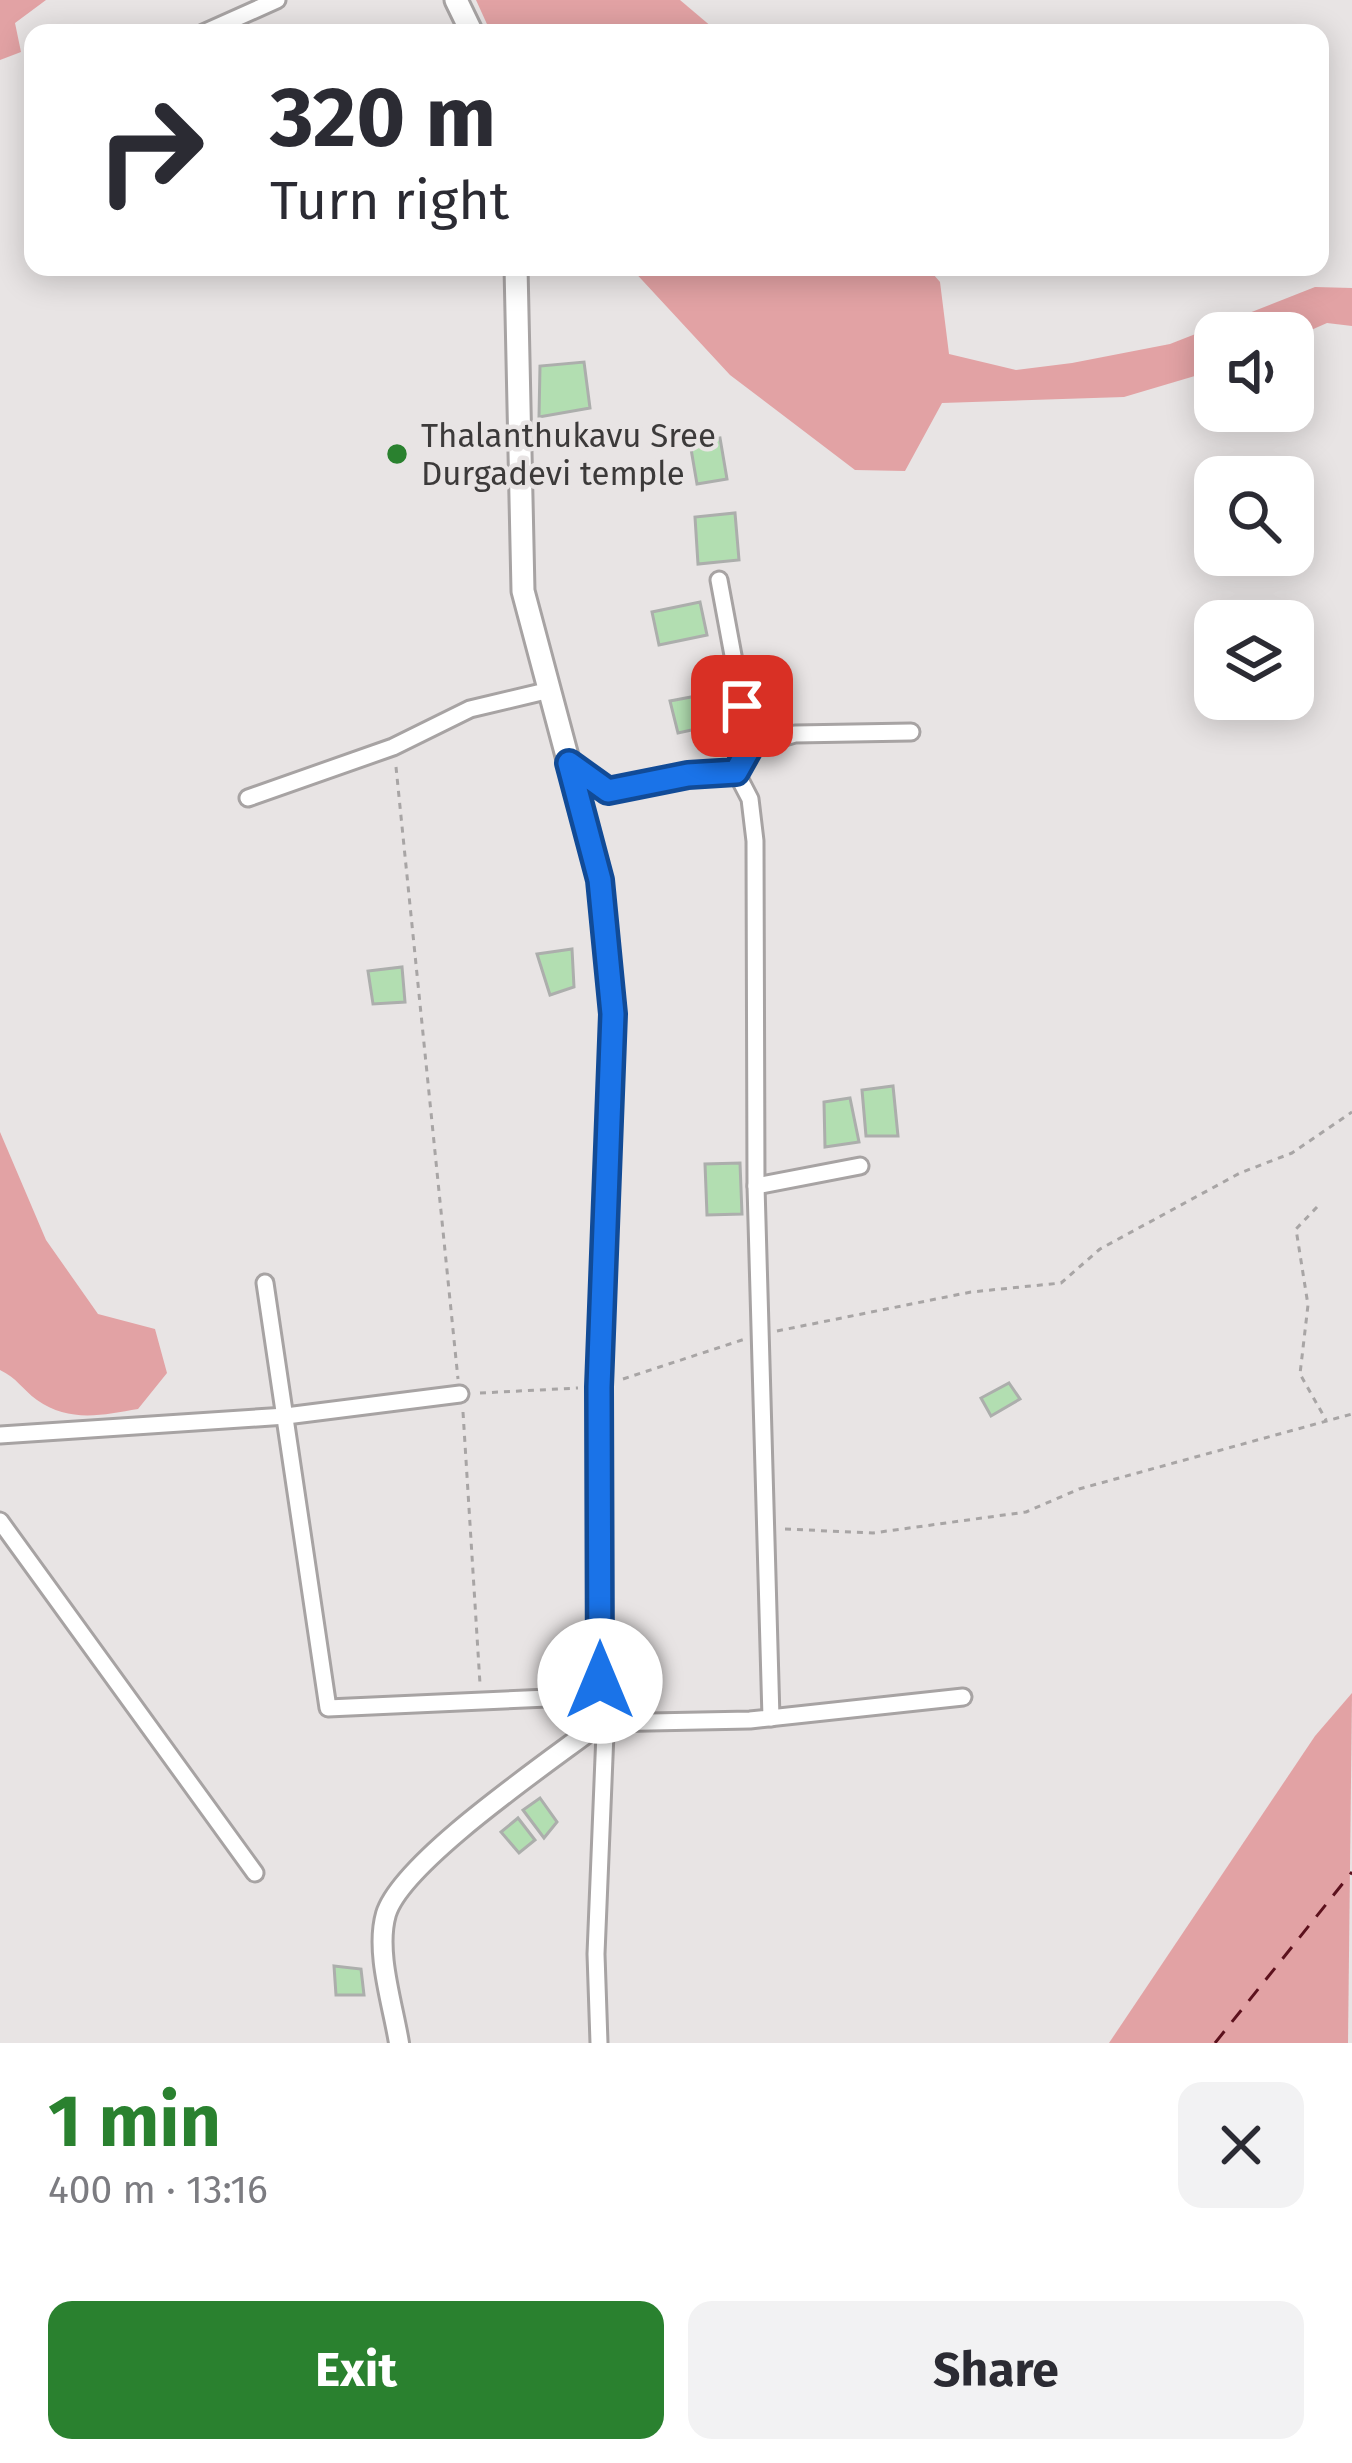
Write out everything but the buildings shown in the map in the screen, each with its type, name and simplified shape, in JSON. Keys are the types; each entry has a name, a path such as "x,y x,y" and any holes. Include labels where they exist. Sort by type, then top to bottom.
{"main road":[{"path":"516,276 523,591 600,880 613,1014 599,1387 600,1723"}],"street":[{"path":"222,24 277,0"},
{"path":"719,580 750,747 736,772"},
{"path":"248,798 393,747 470,709 550,690"},
{"path":"750,747 795,734 911,732"},
{"path":"569,763 608,791 688,775 736,772"},
{"path":"736,772 750,800 755,842 756,1186 771,1718"},
{"path":"756,1186 860,1166"},
{"path":"265,1283 328,1708 481,1697 571,1697 605,1733 596,1954 599,2043"},
{"path":"0,1435 286,1416 460,1394"},
{"path":"0,1522 255,1874"},
{"path":"399,2043 382,1938 387,1910 429,1857 600,1723 771,1718 963,1697"}],"path":[{"path":"393,747 468,1444 481,1697"},
{"path":"761,1333 971,1292 1061,1283 1100,1249 1240,1173 1292,1153 1352,1112"},
{"path":"1317,1208 1296,1229 1308,1305 1300,1374 1327,1421"},
{"path":"766,1523 800,1533 873,1533 1026,1512 1079,1489 1352,1414"}],"shaded area":[{"path":"0,0 46,0 15,23 21,52 0,60"},
{"path":"476,0 680,0 708,24 487,24"},
{"path":"638,276 935,276 940,282 949,354 1016,370 1170,344 1194,335 1194,376 1124,397 942,403 905,471 855,470 730,375"},
{"path":"1315,287 1352,288 1352,326 1327,323 1314,329 1314,312 1251,312"},
{"path":"0,1132 46,1240 98,1314 155,1329 167,1373 138,1409 86,1415 61,1412 37,1400 0,1370"},
{"path":"1352,1693 1348,2043 1109,2043 1315,1736"}],"ferry route":[{"path":"1215,2043 1352,1872"}],"place":[{"name":"Thalanthukavu Sree Durgadevi temple","path":"397,454"}],"route":[{"path":"600,1681 599,1387 613,1014 600,880 569,763 608,791 688,775 736,772 750,747 742,706"}]}
